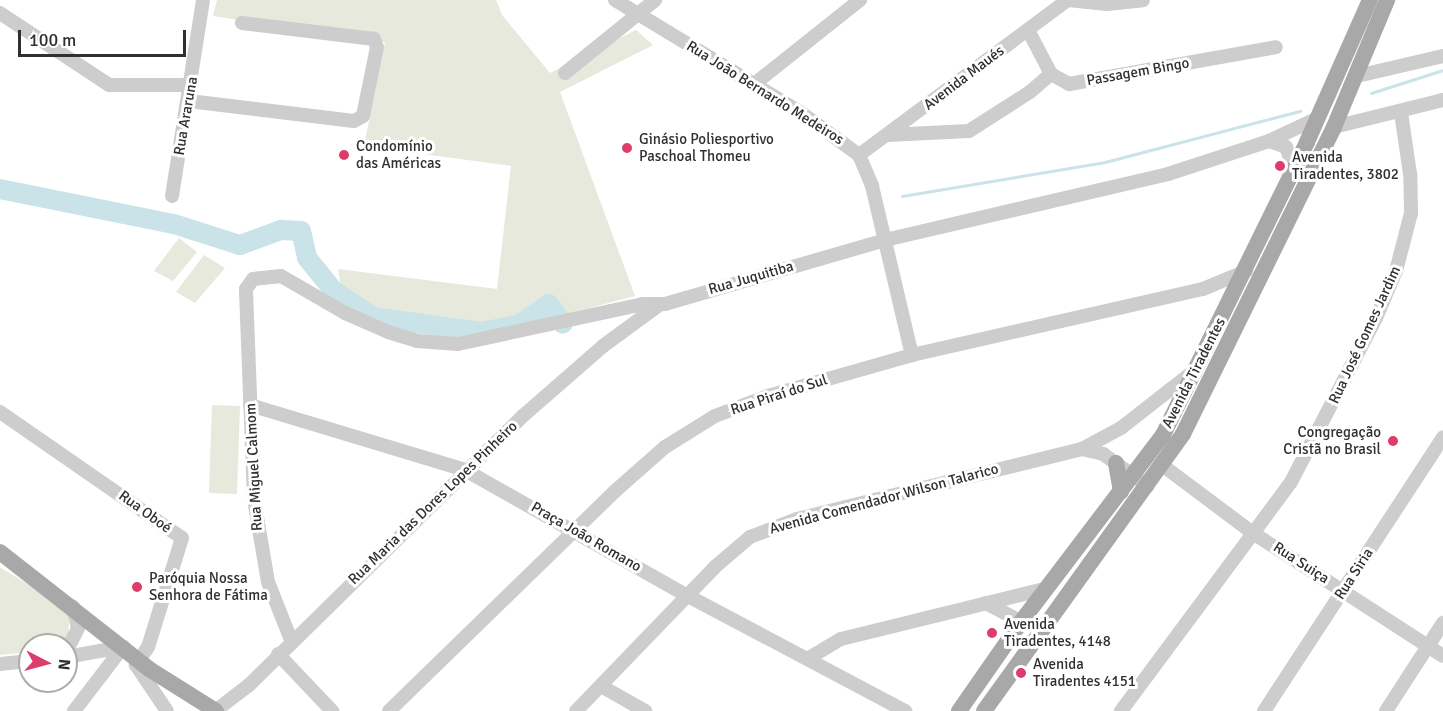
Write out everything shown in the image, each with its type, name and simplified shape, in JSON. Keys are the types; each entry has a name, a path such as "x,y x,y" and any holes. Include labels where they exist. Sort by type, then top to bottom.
{"main road":[{"name":"Avenida Tiradentes","path":"984,711 1141,481 1162,435 1230,305 1318,118 1370,0"},
{"name":"Avenida Tiradentes","path":"959,711 1045,589 1121,492 1141,481 1162,465 1183,434 1334,127 1387,0"},
{"path":"1116,463 1121,492"},
{"path":"0,552 72,605 138,660 216,711"}],"street":[{"name":"Rua Araruna","path":"172,196 192,85 203,0"},
{"name":"Rua João Bernardo Medeiros","path":"615,0 842,139 859,155 872,186 912,355"},
{"path":"565,73 655,0"},
{"path":"753,85 860,0"},
{"path":"1068,0 1107,4 1143,0"},
{"name":"Avenida Maués","path":"859,155 1068,0"},
{"path":"0,13 108,85 192,85"},
{"path":"189,101 354,121 363,116 377,47 374,39 242,23"},
{"path":"887,135 969,131 1030,92 1051,74 1028,30"},
{"name":"Passagem Bingo","path":"1051,74 1069,84 1276,47"},
{"path":"1357,76 1443,56"},
{"path":"1334,127 1443,100"},
{"name":"Rua José Gomes Jardim","path":"1121,711 1291,482 1332,408 1396,271 1412,196 1401,112"},
{"name":"Rua Juquitiba","path":"246,289 248,282 259,276 281,276 345,314 388,332 444,344 509,336 644,304 659,305 885,240 1168,174 1269,141 1318,118"},
{"path":"1269,141 1286,147 1294,169"},
{"name":"Rua Piraí do Sul","path":"389,711 572,531 665,447 715,416 768,396 912,355 1203,289 1246,271"},
{"name":"Rua Miguel Calmom","path":"246,289 250,405 259,542 268,582 291,640"},
{"path":"1203,289 1230,305"},
{"name":"Rua Maria das Dores Lopes Pinheiro","path":"216,711 232,701 465,470 603,346 659,305"},
{"name":"Avenida Comendador Wilson Talarico","path":"576,711 730,552 770,527 1082,449 1122,428 1196,369"},
{"name":"Praça João Romano","path":"250,405 465,470 506,490 572,531 688,596 809,658 905,711"},
{"name":"Rua Oboé","path":"0,412 182,538 148,647 138,660"},
{"name":"Rua Siria","path":"1264,711 1443,437"},
{"path":"1082,449 1103,454 1141,481"},
{"name":"Rua Suiça","path":"1162,465 1253,533 1443,656"},
{"path":"809,658 842,639 984,602 1045,589"},
{"path":"984,602 1021,622"},
{"path":"72,605 78,628 76,633"},
{"path":"1386,711 1443,623"},
{"path":"78,656 123,647"},
{"path":"74,711 123,647"},
{"path":"278,654 332,711"},
{"path":"78,659 96,668 91,686"},
{"path":"138,660 136,670 167,711"},
{"path":"0,664 18,662"},
{"path":"601,686 645,711"}],"shaded area":[{"path":"217,0 496,0 502,15 550,73 636,30 653,45 560,92 635,296 457,343 345,312 338,269 497,289 511,166 364,146 385,42 213,16"},
{"path":"179,238 197,252 173,281 154,271"},
{"path":"204,255 225,268 195,303 176,292"},
{"path":"212,405 240,406 237,494 209,493"},
{"path":"0,567 70,611 68,633 18,633 18,653 0,655"}],"waterway":[{"path":"1371,93 1443,70"},
{"path":"902,196 1105,162 1300,111"},
{"path":"0,189 174,224 240,245 281,230 301,231 307,258 334,291 373,317 481,332 518,325 549,304 563,324"}],"place":[{"name":"Ginásio Poliesportivo Paschoal Thomeu","path":"627,148"},
{"name":"Condomínio das Américas","path":"344,155"},
{"name":"Avenida Tiradentes, 3802","path":"1280,166"},
{"name":"Congregação Cristã no Brasil","path":"1393,441"},
{"name":"Paróquia Nossa Senhora de Fátima","path":"137,587"},
{"name":"Avenida Tiradentes, 4148","path":"992,633"},
{"name":"Avenida Tiradentes 4151","path":"1021,673"}]}
